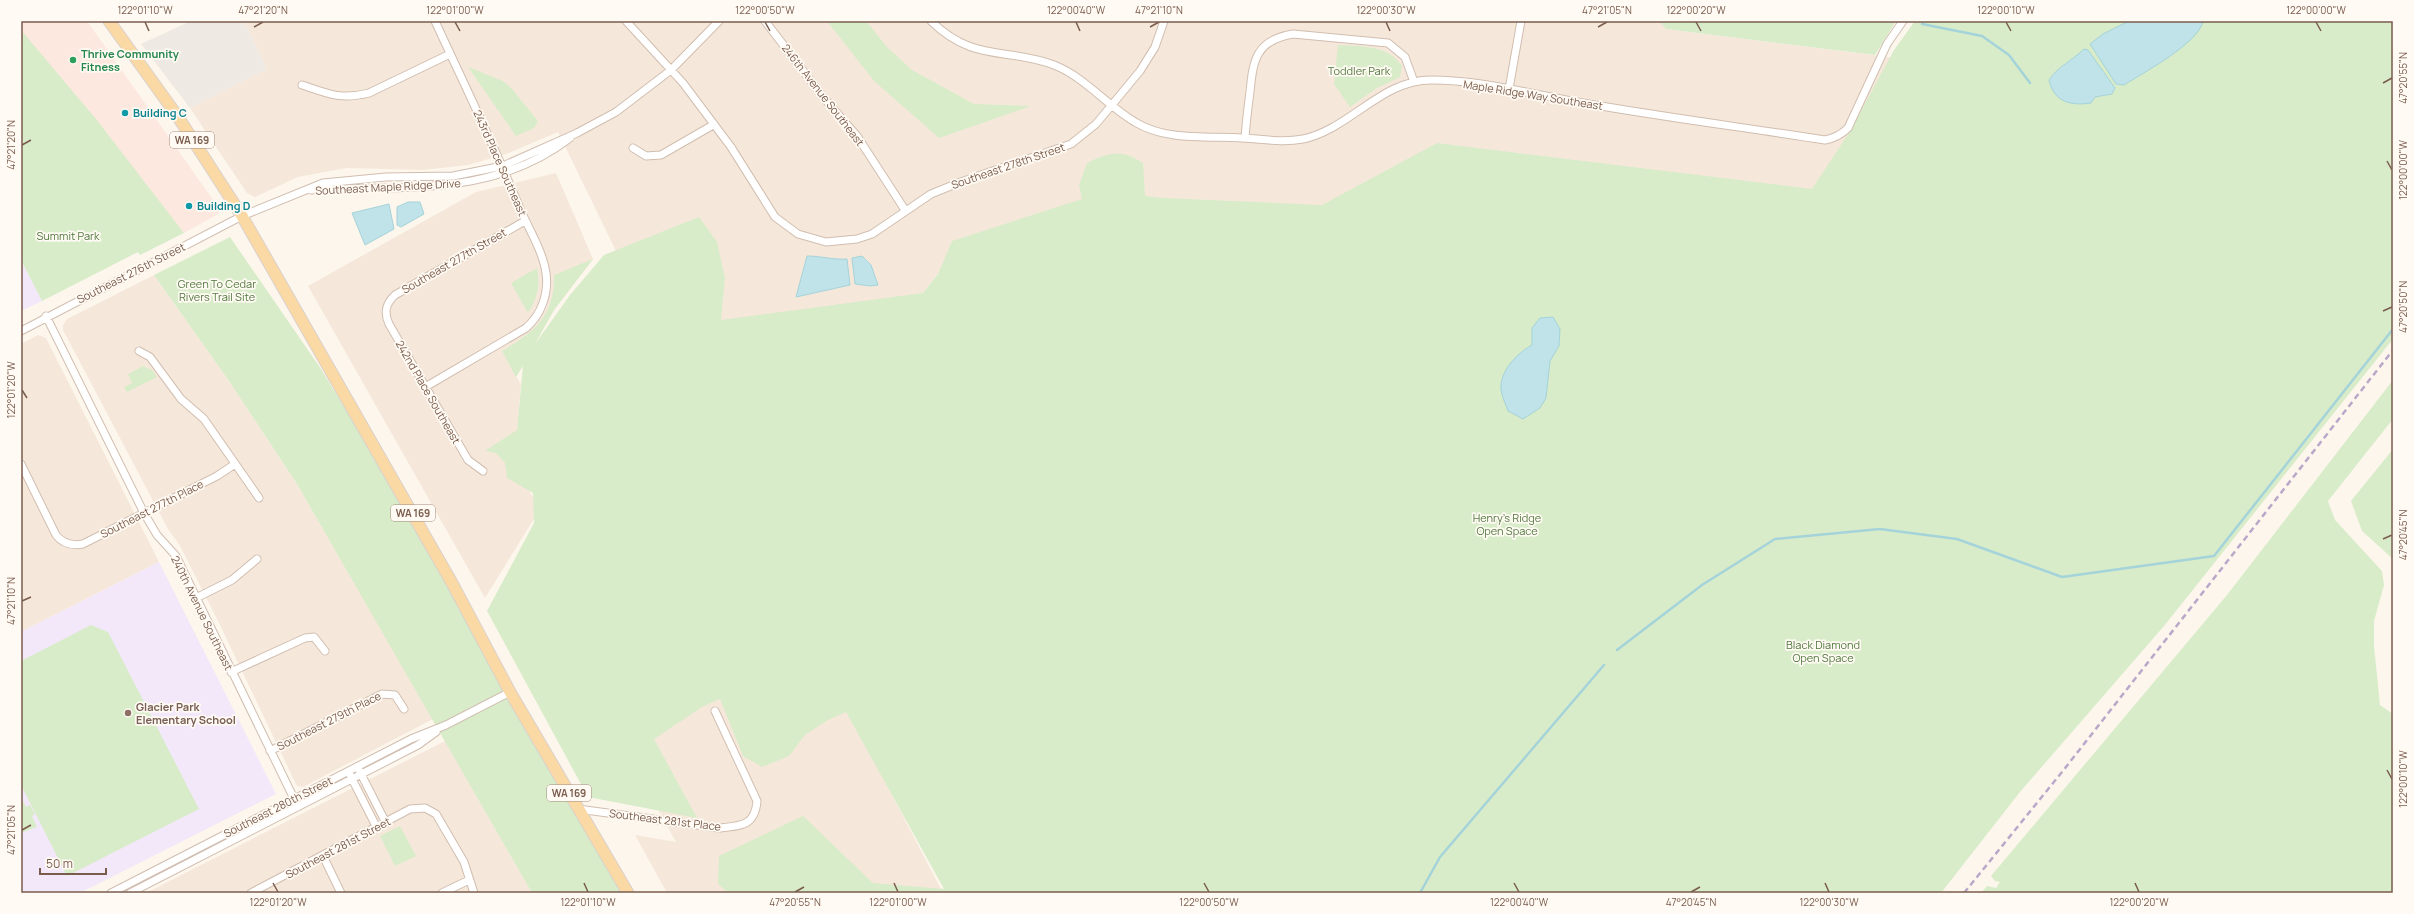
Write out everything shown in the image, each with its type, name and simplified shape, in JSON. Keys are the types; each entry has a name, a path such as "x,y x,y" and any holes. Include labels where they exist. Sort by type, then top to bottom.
{"main road":[{"name":"WA 169","path":"109,21 179,119 242,216 448,576 510,692 628,893"}],"street":[{"name":"243rd Place Southeast","path":"426,386 519,334 533,322 541,308 546,294 546,272 503,166 435,21"},
{"name":"Southeast Maple Ridge Drive","path":"242,216 276,200 306,191 323,183 350,179 453,176 503,166 576,133 616,112 671,70 719,21"},
{"name":"246th Avenue Southeast","path":"765,21 824,98 857,136 905,210"},
{"name":"Maple Ridge Way Southeast","path":"931,21 954,39 976,50 1035,59 1071,73 1136,124 1154,130 1178,135 1245,138 1275,142 1305,138 1337,126 1373,100 1414,82 1441,80 1509,89 1595,106 1825,140 1842,134 1848,128 1887,44 1903,21"},
{"name":"Southeast 278th Street","path":"713,125 731,147 775,217 798,234 826,242 857,239 872,234 905,210 931,194 958,183 1071,144 1086,134 1112,106 1148,59 1155,47 1164,21"},
{"path":"1509,89 1521,21"},
{"path":"630,22 671,70 713,125 661,155 646,156 633,148"},
{"path":"1245,138 1254,61 1263,48 1282,36 1293,34 1388,43 1405,57 1414,82"},
{"path":"302,85 336,97 356,96 369,93 450,54"},
{"name":"Southeast Maple Ridge Drive","path":"306,191 456,185 506,174 556,149 576,133"},
{"name":"Southeast 276th Street","path":"21,331 46,316 242,216"},
{"name":"Southeast 277th Street","path":"387,305 394,295 525,221"},
{"name":"242nd Place Southeast","path":"387,305 385,312 389,324 468,460 483,470"},
{"name":"240th Avenue Southeast","path":"46,316 144,513 157,535 176,556 298,807"},
{"path":"139,351 150,357 181,399 204,419 260,498"},
{"name":"Southeast 277th Place","path":"21,464 56,535 67,544 83,544 235,464"},
{"path":"196,598 232,580 257,559"},
{"path":"232,672 304,638 314,637 325,651"},
{"name":"Southeast 280th Street","path":"111,893 357,766 411,739 446,725 510,692"},
{"name":"Southeast 279th Place","path":"270,751 382,694 395,695 404,709"},
{"name":"Southeast 281st Place","path":"578,809 719,828 740,826 751,820 756,812 757,801 715,711"},
{"name":"Southeast 280th Street","path":"130,893 418,745 446,725"},
{"path":"357,766 386,823"},
{"path":"348,771 377,828"},
{"name":"Southeast 281st Street","path":"251,893 377,828 410,809 425,808 436,814 464,862 469,880"},
{"path":"323,856 341,893"},
{"path":"442,893 469,880 474,893"}],"shaded area":[{"path":"21,21 87,21 218,207 218,214 184,233 75,96 21,31"},
{"path":"191,21 244,21 267,69 190,108 141,44"},
{"path":"244,21 1659,21 1666,29 1896,58 1815,191 1317,208 965,238 923,293 658,337 558,132 506,154 468,165 424,170 346,168 298,177 255,197 247,193 190,108 267,69"},
{"path":"556,173 593,259 554,310 516,376 521,384 517,430 511,460 540,509 485,598 308,286 476,192"},
{"path":"21,260 42,301 21,311"},
{"path":"154,275 229,381 297,484 433,719 303,787 297,786 219,623 179,544 169,531 63,330 63,325 67,319"},
{"path":"38,335 46,338 159,562 21,632 21,344"},
{"path":"722,468 943,893 667,893 635,835 676,842 528,575"},
{"name":"Glacier Park Elementary School","path":"159,562 276,794 80,893 21,893 21,632"},
{"path":"445,741 532,893 146,893"}],"green space":[{"path":"827,21 866,21 887,47 912,70 974,104 1031,106 939,138 874,81"},
{"path":"1659,21 1896,21 1875,55 1666,29"},
{"name":"Henry's Ridge Open Space","path":"1915,21 2393,21 2393,339 2164,626 2020,792 1941,893 728,893 718,884 719,856 803,816 873,883 944,889 846,712 828,720 805,735 789,756 762,767 743,756 720,699 702,707 654,739 697,818 588,797 487,611 534,523 533,493 507,478 505,463 496,453 485,451 517,430 523,366 516,377 502,351 524,337 540,321 551,302 554,275 593,259 554,310 535,344 570,295 604,255 699,217 717,242 725,278 721,320 923,293 938,274 952,241 1082,199 1079,185 1087,163 1109,154 1122,154 1143,163 1145,196 1164,198 1322,205 1437,143 1812,189 1850,131 1894,50"},
{"name":"Summit Park","path":"21,30 96,119 184,233 140,255 138,252 42,301 21,260"},
{"name":"Toddler Park","path":"1338,45 1373,48 1389,54 1402,66 1400,77 1377,88 1350,107 1334,84"},
{"path":"468,67 503,81 512,89 538,121 534,128 516,136"},
{"name":"Green To Cedar Rivers Trail Site","path":"230,237 319,366 384,472 624,893 532,893 297,484 229,381 154,275"},
{"path":"537,268 538,280 536,296 528,313 511,283"},
{"path":"143,366 152,370 157,377 127,392 124,387 132,383 128,374"},
{"path":"2393,380 2393,419 2328,501 2335,520 2382,571 2384,585 2374,621 2374,646 2380,705 2393,714 2393,893 1981,893 1987,886 1996,888 2000,882 1995,881 1991,876 2227,595"},
{"path":"2393,449 2393,559 2362,531 2351,501"},
{"path":"91,625 108,632 199,809 67,876 21,785 21,661"},
{"path":"21,797 26,807 30,805 35,814 32,816 37,827 21,833"},
{"path":"400,826 416,856 395,866 380,836"}],"water":[{"path":"2129,21 2203,21 2199,30 2192,39 2169,57 2124,85 2116,84 2090,44 2103,34"},
{"path":"2084,49 2088,50 2115,88 2112,94 2095,97 2091,103 2070,103 2059,98 2051,87 2049,80 2056,71"},
{"path":"408,202 420,202 424,214 401,227 397,225 397,207"},
{"path":"389,204 394,229 365,245 352,213"},
{"path":"807,256 847,259 850,285 796,297"},
{"path":"862,256 871,265 878,285 870,286 855,284 852,258"},
{"path":"1553,317 1560,329 1559,346 1550,361 1546,398 1540,408 1523,419 1508,411 1501,390 1503,376 1515,358 1526,348 1532,345 1532,328 1540,318"}],"waterway":[{"path":"1922,24 1982,36 2009,55 2030,83"},
{"path":"1617,650 1702,585 1775,539 1880,529 1957,539 2062,577 2214,556 2393,329"},
{"path":"1420,893 1440,857 1604,665"}],"railway":[{"path":"1964,893 2062,772 2393,350"}],"place":[{"name":"Thrive Community Fitness","path":"73,60"},
{"name":"Building C","path":"125,113"},
{"name":"Building D","path":"189,206"},
{"name":"Glacier Park Elementary School","path":"128,713"}],"park label":[{"name":"Black Diamond Open Space","path":"1823,651"}]}
